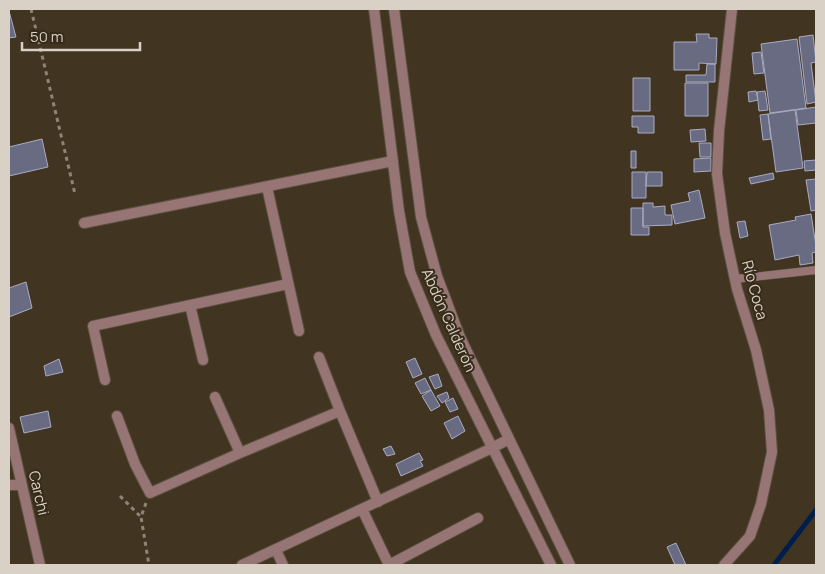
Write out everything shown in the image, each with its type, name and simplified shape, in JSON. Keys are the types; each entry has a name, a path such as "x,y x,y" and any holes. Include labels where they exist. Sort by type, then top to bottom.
{"street":[{"name":"Abdón Calderón","path":"374,9 399,211 410,272 436,335 551,565"},
{"name":"Abdón Calderón","path":"394,9 423,225 437,276 460,337 570,565"},
{"name":"Río Coca","path":"724,565 750,536 761,504 772,452 769,410 756,350 735,279 725,233 717,174 732,9"},
{"path":"84,223 393,161"},
{"path":"267,186 299,331"},
{"path":"105,380 92,326 288,284"},
{"path":"190,305 203,360"},
{"path":"319,358 378,502"},
{"path":"215,397 240,453"},
{"path":"117,416 135,464 150,493 240,453 340,412"},
{"name":"Carchi","path":"9,428 40,565"},
{"path":"242,565 492,448 509,438"},
{"path":"9,485 22,485"},
{"path":"362,509 389,565 478,518"},
{"path":"276,550 283,565"}],"lane":[{"path":"735,279 816,270"}],"path":[{"path":"31,9 74,194"},
{"path":"149,565 141,517 150,493"},
{"path":"120,496 141,517"}],"building":[{"path":"9,11 16,37 9,38"},
{"path":"696,34 709,34 709,38 717,38 716,64 699,63 699,70 674,70 674,42 697,42"},
{"path":"813,35 816,62 811,63 816,102 807,104 799,37"},
{"path":"797,39 806,108 770,113 761,44"},
{"path":"761,52 764,73 754,74 752,53"},
{"path":"707,64 715,64 715,82 686,82 686,75 706,75"},
{"path":"633,78 650,78 650,111 633,111"},
{"path":"685,83 708,83 708,116 685,116"},
{"path":"756,91 758,100 749,102 748,92"},
{"path":"765,91 768,110 759,111 757,92"},
{"path":"816,107 816,123 798,125 796,110"},
{"path":"795,110 803,168 776,172 768,114"},
{"path":"768,114 771,139 763,140 760,115"},
{"path":"632,116 654,116 654,133 638,133 638,127 632,127"},
{"path":"705,129 706,141 691,142 690,130"},
{"path":"42,139 48,167 9,176 9,147"},
{"path":"699,143 711,143 711,157 700,157"},
{"path":"631,151 636,151 636,168 631,168"},
{"path":"711,158 711,171 694,172 694,159"},
{"path":"816,160 816,170 805,171 804,161"},
{"path":"632,172 646,172 646,198 632,198"},
{"path":"647,172 662,172 662,186 646,186"},
{"path":"773,173 774,179 751,184 749,178"},
{"path":"816,179 816,210 811,211 806,180"},
{"path":"699,190 705,218 675,224 671,205 690,201 688,193"},
{"path":"643,203 653,203 653,207 665,206 665,215 672,215 672,225 643,226"},
{"path":"631,208 643,208 643,227 649,227 649,235 631,235"},
{"path":"811,214 816,246 816,252 812,253 813,263 800,265 799,255 775,260 769,225 796,220 795,217"},
{"path":"745,221 748,236 740,238 737,222"},
{"path":"26,282 32,308 9,317 9,288"},
{"path":"415,358 422,374 413,378 406,362"},
{"path":"59,359 63,372 46,376 44,366"},
{"path":"438,374 442,386 435,389 429,377"},
{"path":"425,378 431,390 421,394 415,383"},
{"path":"431,390 440,406 431,411 422,396"},
{"path":"447,392 449,398 442,403 437,396"},
{"path":"453,398 458,409 450,412 445,402"},
{"path":"48,411 51,427 24,433 20,417"},
{"path":"458,416 465,431 452,439 444,423"},
{"path":"391,446 395,454 387,456 383,449"},
{"path":"419,453 423,460 420,461 423,466 401,476 396,464"},
{"path":"676,543 686,565 675,565 667,547"}],"waterway":[{"path":"774,565 816,510"}]}
